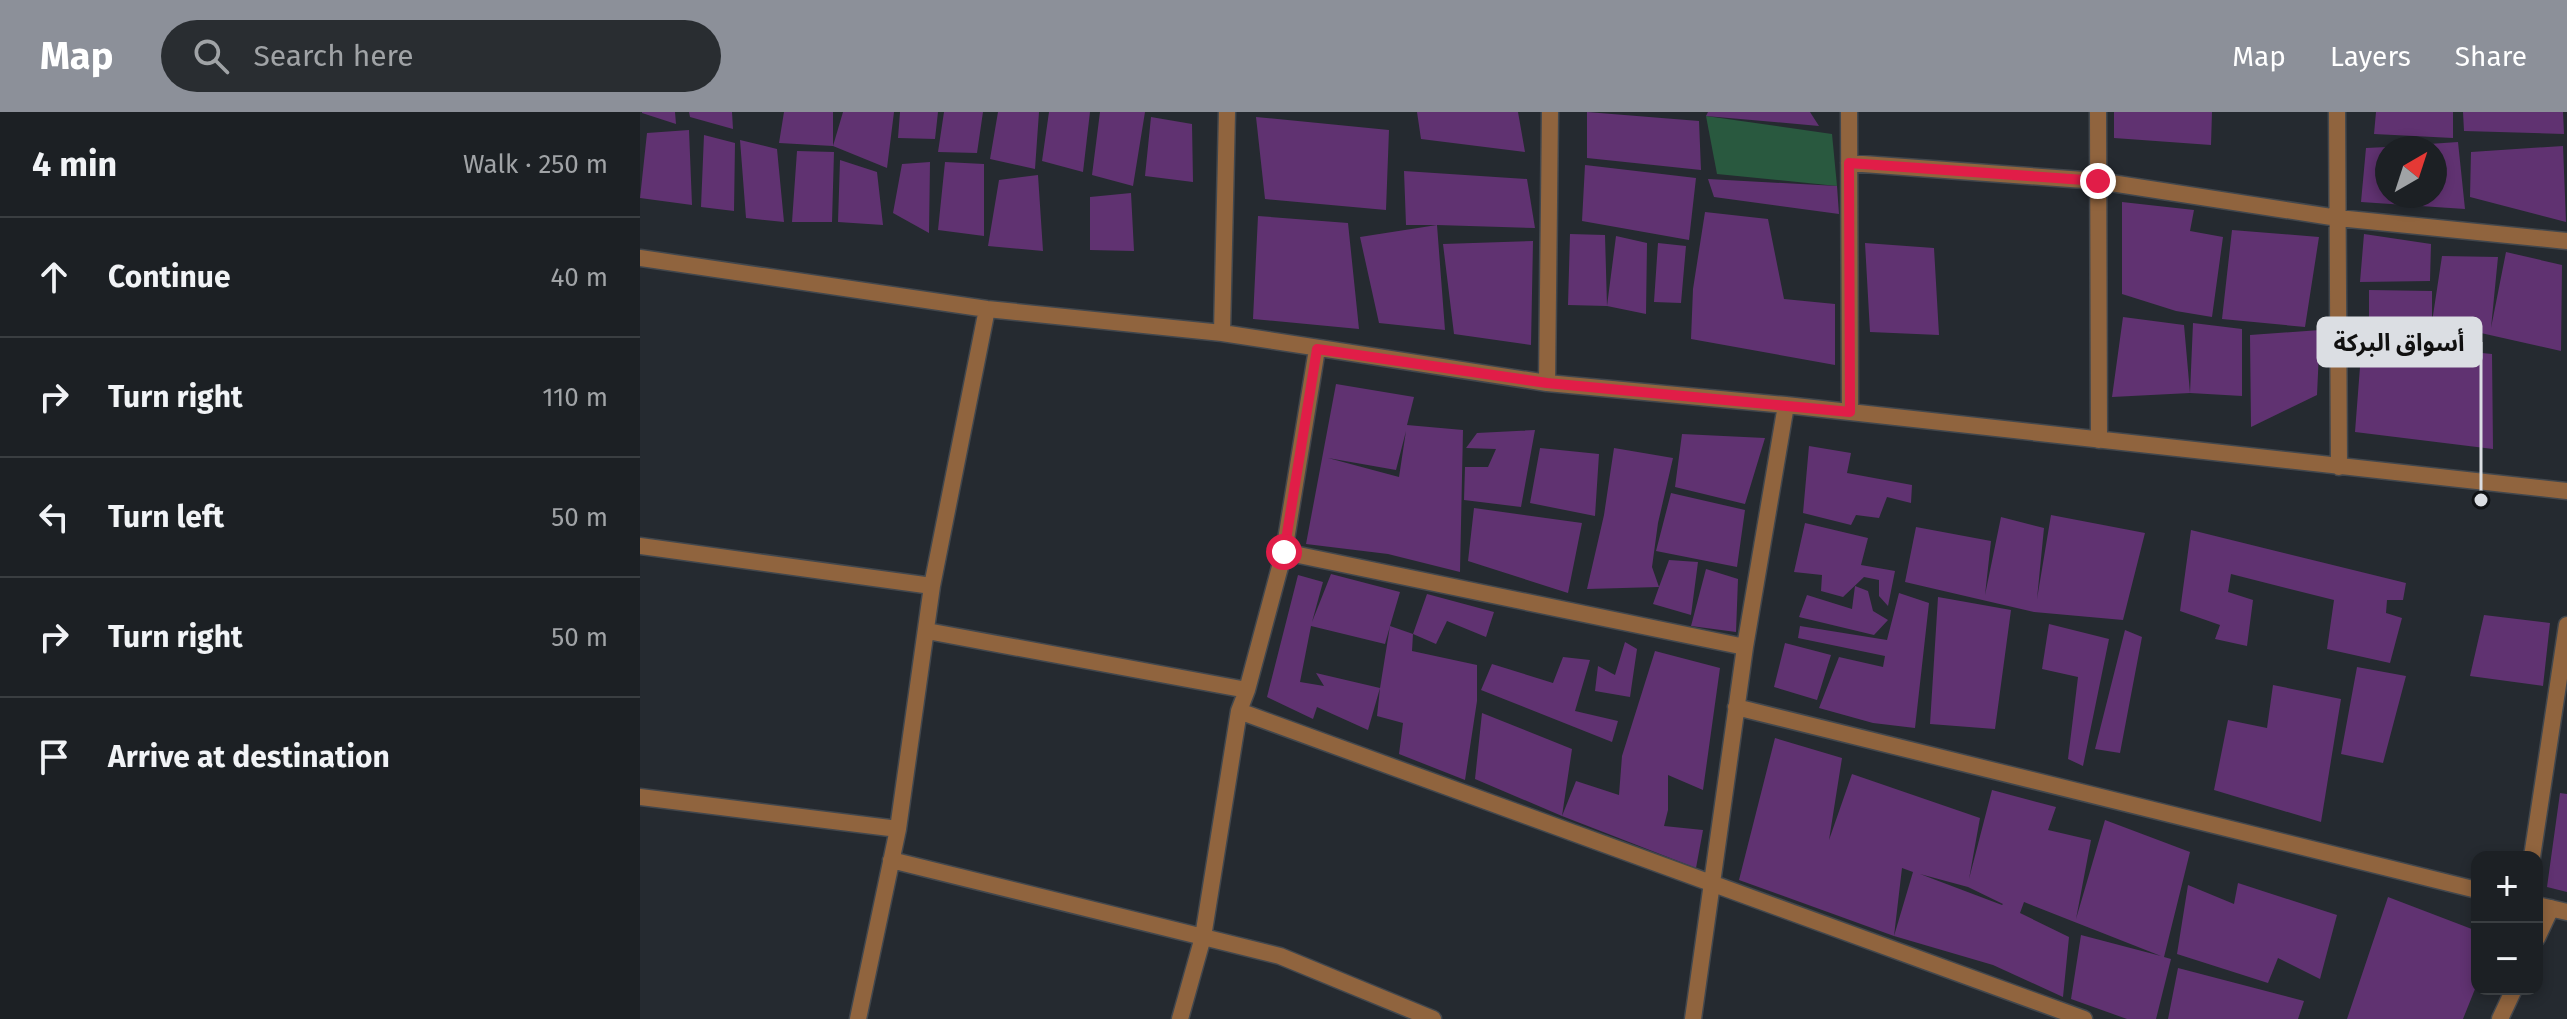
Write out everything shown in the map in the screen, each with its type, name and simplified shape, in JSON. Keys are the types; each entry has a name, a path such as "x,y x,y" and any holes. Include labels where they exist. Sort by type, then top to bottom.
{"street":[{"path":"1222,333 1227,112"},
{"path":"1547,383 1550,112"},
{"path":"1849,112 1850,412"},
{"path":"2098,112 2099,440"},
{"path":"2337,112 2339,467"},
{"path":"1849,163 2098,181 2338,218 2567,241"},
{"path":"640,258 987,309 1222,333 1547,383 1786,405 2567,491"},
{"path":"858,1019 898,829 932,586 987,309"},
{"path":"1180,1019 1203,937 1239,711 1284,552 1317,349"},
{"path":"1693,1019 1745,647 1786,405"},
{"path":"640,546 932,586"},
{"path":"1284,552 1745,647"},
{"path":"2533,851 2567,625"},
{"path":"927,631 1247,690"},
{"path":"1736,707 2471,889"},
{"path":"1239,711 2084,1019"},
{"path":"640,797 898,829"},
{"path":"891,860 1280,956 1433,1019"},
{"path":"2500,1019 2511,995"}],"green space":[{"path":"1706,116 1832,134 1837,186 1717,174"}],"building":[{"path":"675,112 676,124 642,113"},
{"path":"689,112 732,112 733,129 690,117"},
{"path":"784,112 833,112 833,146 779,143"},
{"path":"843,112 894,112 887,168 833,146"},
{"path":"900,112 938,112 935,139 898,138"},
{"path":"944,112 983,112 977,153 938,152"},
{"path":"998,112 1039,112 1035,169 990,159"},
{"path":"1049,112 1090,112 1083,172 1042,161"},
{"path":"1100,112 1145,112 1133,186 1092,175"},
{"path":"1417,112 1518,112 1525,152 1421,139"},
{"path":"1587,112 1699,121 1701,170 1587,158"},
{"path":"1708,112 1810,112 1819,126 1706,116"},
{"path":"2114,112 2212,112 2211,145 2114,138"},
{"path":"2376,112 2453,112 2453,138 2374,134"},
{"path":"2463,112 2563,112 2564,134 2464,131"},
{"path":"1151,117 1192,124 1193,182 1145,176"},
{"path":"1256,117 1389,130 1386,210 1265,199"},
{"path":"689,130 692,205 640,198 647,133"},
{"path":"704,135 735,143 734,211 701,207"},
{"path":"740,140 777,149 784,222 746,218"},
{"path":"2458,142 2465,209 2447,208 2447,143"},
{"path":"2563,146 2566,222 2470,197 2471,152"},
{"path":"2366,148 2375,148 2375,203 2361,202"},
{"path":"797,151 834,152 832,222 792,222"},
{"path":"840,160 877,172 883,225 838,222"},
{"path":"930,162 929,233 893,213 902,164"},
{"path":"945,162 984,164 984,236 938,230"},
{"path":"1585,165 1696,178 1689,240 1582,221"},
{"path":"1404,171 1527,179 1535,228 1406,225"},
{"path":"1038,175 1043,251 988,246 999,180"},
{"path":"1708,179 1837,186 1839,214 1714,197"},
{"path":"1131,193 1134,251 1090,250 1090,197"},
{"path":"2122,202 2194,210 2190,231 2223,237 2212,317 2176,311 2122,294"},
{"path":"1705,212 1768,219 1784,299 1835,304 1835,365 1691,339 1693,289"},
{"path":"1258,216 1348,223 1359,329 1253,319"},
{"path":"1437,225 1445,330 1379,323 1360,237"},
{"path":"2232,230 2319,237 2305,327 2222,319"},
{"path":"1570,234 1605,235 1607,306 1568,305"},
{"path":"2364,234 2431,244 2430,281 2360,282"},
{"path":"1616,236 1647,243 1646,314 1607,306"},
{"path":"1533,241 1531,345 1454,334 1443,244"},
{"path":"1658,243 1686,246 1681,303 1654,302"},
{"path":"1865,243 1934,248 1939,335 1870,332"},
{"path":"2506,252 2562,265 2561,351 2432,322 2442,256 2498,257 2491,328"},
{"path":"2369,290 2432,291 2432,337 2369,333"},
{"path":"2123,317 2184,325 2190,393 2112,397"},
{"path":"2193,323 2242,329 2242,396 2190,393"},
{"path":"2320,330 2317,395 2251,427 2250,335"},
{"path":"2362,341 2492,354 2493,449 2355,432"},
{"path":"1336,384 1414,397 1407,425 1463,430 1460,572 1388,554 1306,544","holes":["1406,431 1399,477 1328,458 1396,470"]},
{"path":"1535,430 1521,507 1464,500 1465,467 1488,467 1496,449 1466,448 1477,433"},
{"path":"1682,434 1765,438 1745,504 1675,487"},
{"path":"1809,446 1851,453 1847,473 1912,485 1911,503 1887,497 1879,518 1856,515 1851,525 1803,513"},
{"path":"1540,448 1599,454 1595,516 1530,503"},
{"path":"1614,448 1673,458 1658,523 1652,567 1659,587 1587,589 1604,515"},
{"path":"1671,493 1745,510 1737,567 1656,551"},
{"path":"1474,508 1582,523 1568,593 1468,561"},
{"path":"2051,515 2145,533 2123,620 2034,612 1905,582 1916,527 1991,541 1985,595 2001,517 2044,528 2037,599"},
{"path":"1805,523 1868,538 1861,565 1895,571 1888,606 1879,596 1879,580 1864,577 1843,597 1821,591 1822,575 1794,572"},
{"path":"2191,530 2406,583 2403,600 2387,600 2386,613 2402,618 2390,663 2327,649 2334,600 2231,574 2228,592 2253,600 2247,646 2215,639 2220,625 2180,611"},
{"path":"1669,560 1698,562 1691,615 1653,604"},
{"path":"1706,569 1738,579 1736,632 1691,626"},
{"path":"1331,574 1400,592 1385,644 1311,626 1300,682 1324,686 1316,673 1380,688 1368,730 1317,707 1313,719 1267,697 1298,575 1323,582 1312,622"},
{"path":"1855,586 1868,591 1873,611 1888,620 1874,635 1799,617 1807,595 1852,609"},
{"path":"1899,593 1929,603 1915,728 1873,723 1819,708 1839,657 1883,667 1885,656 1798,638 1800,626 1887,640"},
{"path":"1427,594 1494,612 1486,637 1447,621 1436,644 1413,634"},
{"path":"1938,597 2011,610 1995,729 1930,724"},
{"path":"2484,615 2550,623 2543,686 2470,676"},
{"path":"2049,624 2109,639 2083,766 2068,759 2078,677 2042,669"},
{"path":"1390,626 1413,634 1412,651 1477,665 1477,701 1465,780 1399,754 1403,723 1377,716"},
{"path":"2125,630 2142,637 2120,753 2095,749"},
{"path":"1625,642 1637,649 1630,697 1595,691 1598,666 1615,675"},
{"path":"1785,643 1831,655 1817,700 1774,687"},
{"path":"1655,651 1720,668 1703,790 1668,775 1668,810 1664,826 1703,830 1696,868 1562,816 1576,781 1619,795 1622,756"},
{"path":"1563,657 1590,660 1575,711 1618,721 1612,742 1481,690 1492,664 1553,683"},
{"path":"2357,667 2406,676 2383,763 2341,754"},
{"path":"2273,685 2341,699 2321,822 2214,790 2228,720 2267,728"},
{"path":"1482,713 1572,749 1562,816 1475,779"},
{"path":"1775,738 1842,758 1829,840 1852,774 1980,818 1969,879 1992,790 2056,807 2048,830 2091,840 2076,919 2105,820 2190,852 2164,957 2171,959 2156,1019 2127,1019 2071,999 2081,935 2161,956 2024,902 2020,913 2069,937 2063,997 1993,965 1894,936 1739,880","holes":["1902,868 1913,872 1894,936","1920,874 1968,887 2003,904"]},
{"path":"2560,793 2567,794 2567,892 2547,887"},
{"path":"2238,883 2337,915 2320,979 2278,958 2268,983 2177,954 2188,885 2234,904"},
{"path":"2388,897 2471,929 2473,995 2463,1019 2347,1019"},
{"path":"2178,968 2304,1001 2298,1019 2168,1019"}],"place":[{"name":"أسواق البركة","path":"2481,500"}],"route":[{"path":"1284,552 1317,349 1547,383 1850,412 1849,163 2098,181"}]}
